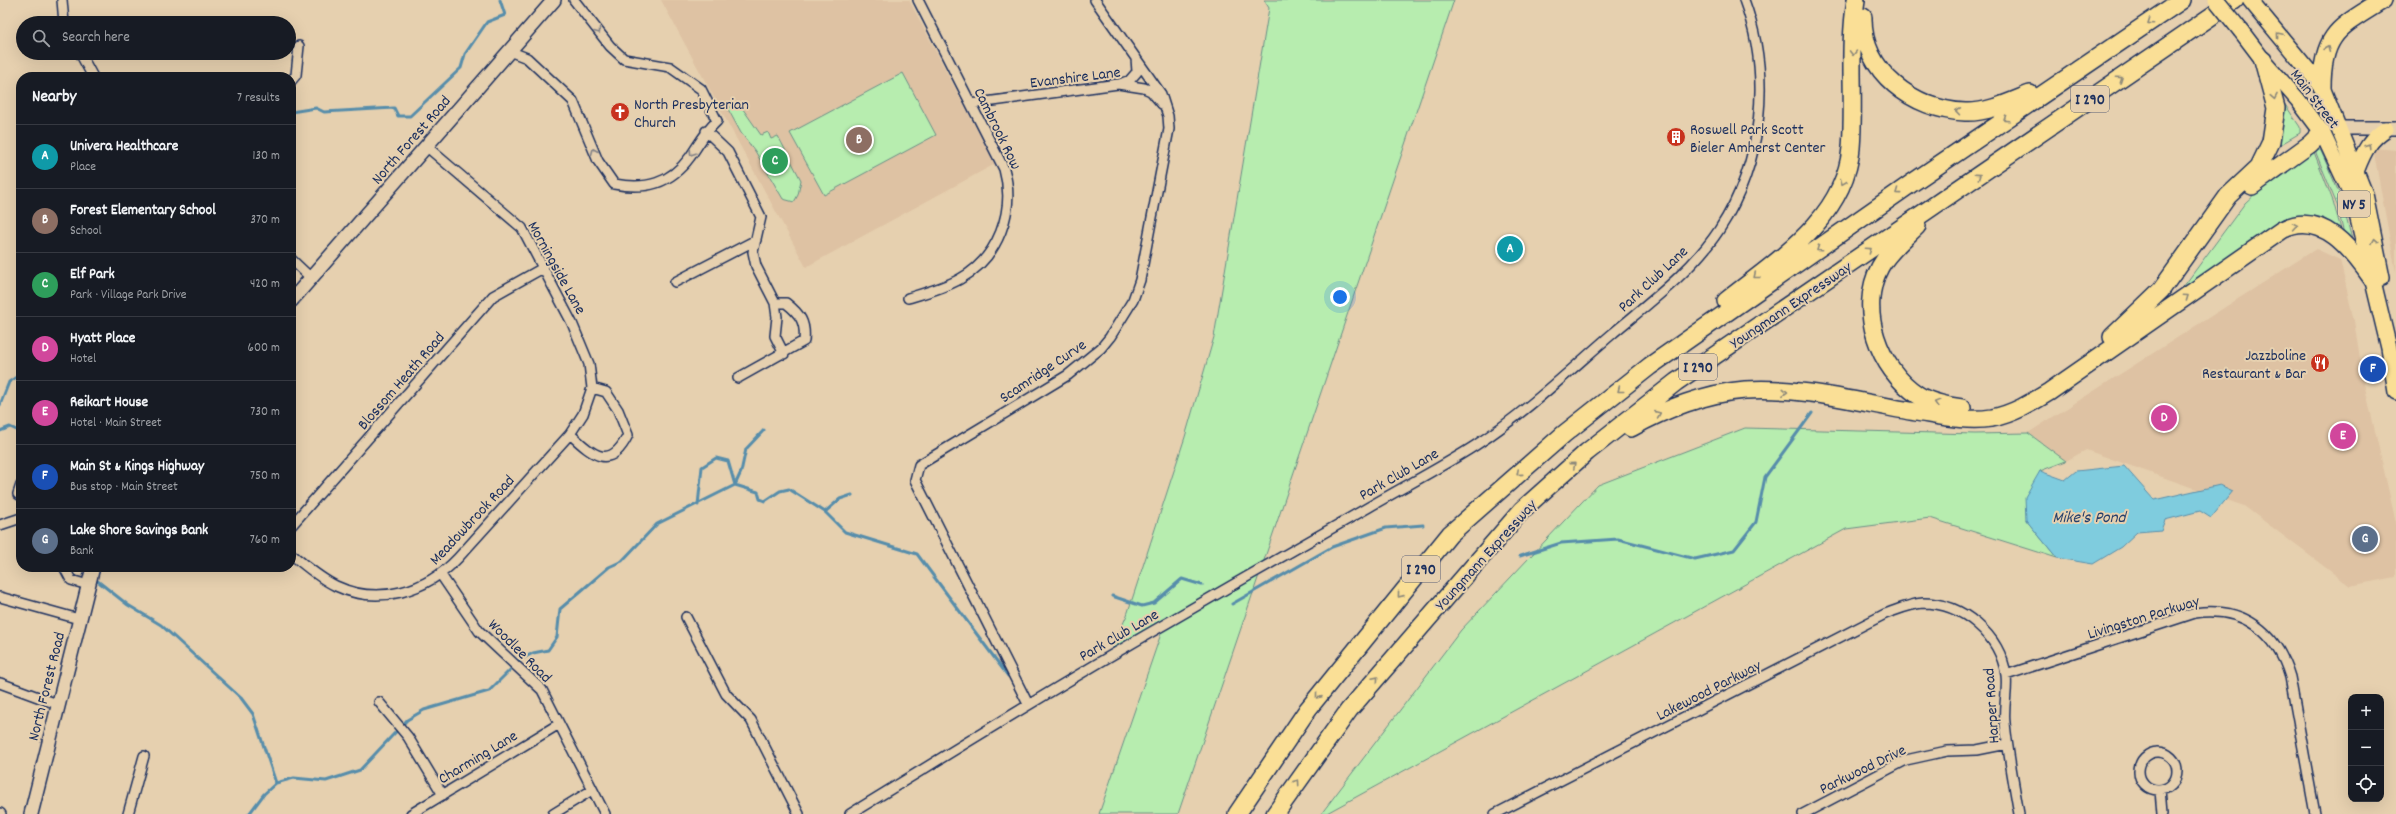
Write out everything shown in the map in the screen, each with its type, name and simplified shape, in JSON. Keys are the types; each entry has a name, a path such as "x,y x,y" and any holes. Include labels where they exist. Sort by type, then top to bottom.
{"highway":[{"path":"1650,366 1705,318 1790,250 1810,230 1836,197 1844,180 1851,148 1856,0"},
{"path":"1864,0 1863,23 1869,50 1890,82 1918,100 1946,110 1966,112 1984,111 2061,81"},
{"name":"Youngmann Expressway","path":"1237,814 1308,709 1450,534 1564,434 1650,366 1912,183 2182,0"},
{"name":"Youngmann Expressway","path":"1275,814 1348,710 1522,510 1587,452 1676,382 2235,0"},
{"path":"2322,87 2322,63 2327,46 2335,34 2348,22 2383,0"},
{"path":"2258,167 2272,142 2276,108 2263,60"},
{"path":"1946,198 1902,241 1880,267 1872,296 1872,324 1878,344 1895,374 1918,395 1932,402 1952,407 1987,408 2009,403 2029,394 2123,328 2161,290 2228,196 2258,167 2306,136 2322,132"},
{"path":"2120,343 2147,318 2176,285 2231,206 2256,181 2310,144 2322,132"},
{"path":"1587,452 1646,419 1668,410 1726,393 1745,390 1797,392 1955,418 1990,418 2032,402 2120,343 2282,230 2295,225 2317,226 2328,230 2352,252 2373,280"}],"main road":[{"name":"North Forest Road","path":"296,295 554,0"},
{"name":"Main Street","path":"2216,0 2263,60 2298,100 2322,132 2353,198 2373,280 2393,347"},
{"name":"Main Street","path":"2250,0 2322,87 2357,169 2365,194 2389,311 2396,392"},
{"path":"2275,74 2310,104 2330,126 2339,128 2391,128"},
{"path":"2322,132 2339,128"},
{"path":"2357,169 2369,143 2374,136 2391,128"},
{"path":"2322,132 2331,138 2354,183 2365,194"},
{"name":"North Forest Road","path":"32,814 57,704 92,572"}],"street":[{"path":"62,0 63,16"},
{"path":"509,51 527,58 573,101 598,161 614,184 634,188 655,185 674,173 688,159 706,131 717,121 701,89 670,67 624,59 610,46 574,0"},
{"name":"Cambrook Row","path":"908,298 955,282 974,270 993,248 1004,223 1008,206 1008,181 1004,169 918,0"},
{"name":"Scamridge Curve","path":"1028,704 915,480 919,465 1068,375 1100,348 1110,337 1126,313 1140,280 1169,129 1168,116 1161,94 1095,0"},
{"name":"Park Club Lane","path":"850,814 1028,704 1475,446 1545,392 1686,269 1706,248 1730,210 1744,179 1756,134 1760,78 1752,25 1744,0"},
{"path":"296,75 299,46"},
{"path":"1118,84 1130,80 1137,72 1136,57"},
{"path":"84,60 90,72"},
{"name":"Evanshire Lane","path":"971,104 1118,84 1130,85 1151,91 1163,105 1168,116"},
{"path":"706,131 728,152 761,217 753,252 756,266 775,303 777,317 775,336 784,354"},
{"name":"Morningside Lane","path":"426,146 522,228 581,342 589,364 592,388 583,414 570,434"},
{"path":"675,282 756,240"},
{"path":"296,264 311,278"},
{"name":"Blossom Heath Road","path":"296,520 493,296 543,268"},
{"path":"738,378 784,354 804,340 805,326 794,310 786,303 775,303"},
{"path":"570,434 593,455 608,456 621,448 628,435 618,410 606,392 592,388"},
{"name":"Meadowbrook Road","path":"296,558 313,572 336,586 367,594 401,593 413,589 441,575 570,434"},
{"path":"0,525 16,520"},
{"path":"67,572 71,580 88,585"},
{"name":"Woodlee Road","path":"441,575 479,631 542,690 605,814"},
{"path":"0,597 79,619"},
{"name":"Lakewood Parkway","path":"1495,814 1885,614 1909,605 1923,603 1938,606"},
{"name":"Harper Road","path":"1938,606 1969,616 1981,627 2002,659 2006,675 2003,710 2018,814"},
{"name":"Livingston Parkway","path":"2006,675 2195,613 2219,612 2241,617 2263,632 2284,657 2290,677 2315,814"},
{"path":"686,617 726,694 751,720 800,814"},
{"path":"0,683 57,704"},
{"path":"379,702 408,737 442,795"},
{"name":"Charming Lane","path":"411,814 559,724"},
{"name":"Parkwood Drive","path":"1803,814 1906,760 1947,750 1977,750 2007,744"},
{"path":"2156,752 2163,752 2173,758 2177,770 2175,781 2166,789 2160,790 2147,787 2140,776 2141,763 2150,754 2156,752"},
{"path":"128,814 144,756"},
{"path":"553,814 592,790"},
{"path":"2160,790 2162,814"}],"shaded area":[{"path":"661,0 909,0 995,164 806,267"},
{"path":"2373,148 2396,150 2396,272"},
{"path":"2316,249 2340,260 2354,321 2364,383 2396,523 2396,577 2350,586 2244,506 2086,450 2066,461 2028,433"}],"green space":[{"path":"1264,0 1454,0 1178,814 1099,814 1164,625 1108,657 1127,615 1185,437 1214,337 1269,8"},
{"path":"903,73 936,135 824,195 790,133"},
{"path":"2276,91 2300,127 2300,133 2278,146"},
{"path":"738,102 761,135 768,132 771,139 778,136 801,180 798,195 794,202 783,199 755,151 741,133 728,109"},
{"path":"2316,147 2321,151 2340,195 2353,243 2345,238 2337,205 2316,153"},
{"path":"2314,152 2333,201 2342,233 2315,221 2181,290 2245,203 2258,191"},
{"path":"1745,428 1975,434 2028,433 2066,461 2040,471 2026,520 2057,558 1930,518 1846,529 1325,814 1321,814 1461,630 1598,485"}],"water":[{"name":"Mike's Pond","path":"2124,466 2154,500 2220,485 2233,491 2211,518 2200,511 2165,520 2161,530 2137,532 2121,547 2093,564 2057,558 2026,520 2025,497 2040,471 2065,480 2076,471"}],"waterway":[{"path":"296,111 316,108 324,112 394,108 398,116 410,116 461,68 465,54 487,22 505,15 500,0"},
{"path":"0,405 9,382 16,377"},
{"path":"1520,556 1561,543 1618,539 1695,559 1734,550 1756,522 1765,477 1812,413"},
{"path":"0,431 10,427 16,430"},
{"path":"735,485 741,472 746,449 764,430"},
{"path":"698,505 702,467 716,458 728,461 735,485"},
{"path":"249,814 264,794 276,783 294,778 326,781 360,770 407,720 424,710 489,691 520,660 533,653 548,650 557,637 560,609 609,567 622,561 657,524 735,485 758,492 760,499 765,501 780,491 789,489 825,512 845,532 917,554 1008,676"},
{"path":"825,512 840,499 852,495"},
{"path":"1232,604 1332,547 1386,528 1423,525"},
{"path":"95,579 128,605 161,625 241,698 253,714 276,783"},
{"path":"1112,596 1142,606 1154,603 1182,579 1202,585"}],"place":[{"name":"North Presbyterian Church","path":"620,112"},
{"name":"Roswell Park Scott Bieler Amherst Center","path":"1676,137"},
{"name":"Forest Elementary School","path":"859,140"},
{"name":"Elf Park","path":"775,161"},
{"name":"Univera Healthcare","path":"1510,249"},
{"name":"Jazzboline Restaurant & Bar","path":"2320,363"},
{"name":"Main St & Kings Highway","path":"2373,369"},
{"name":"Hyatt Place","path":"2164,418"},
{"name":"Reikart House","path":"2343,436"},
{"name":"Lake Shore Savings Bank","path":"2365,539"}]}
